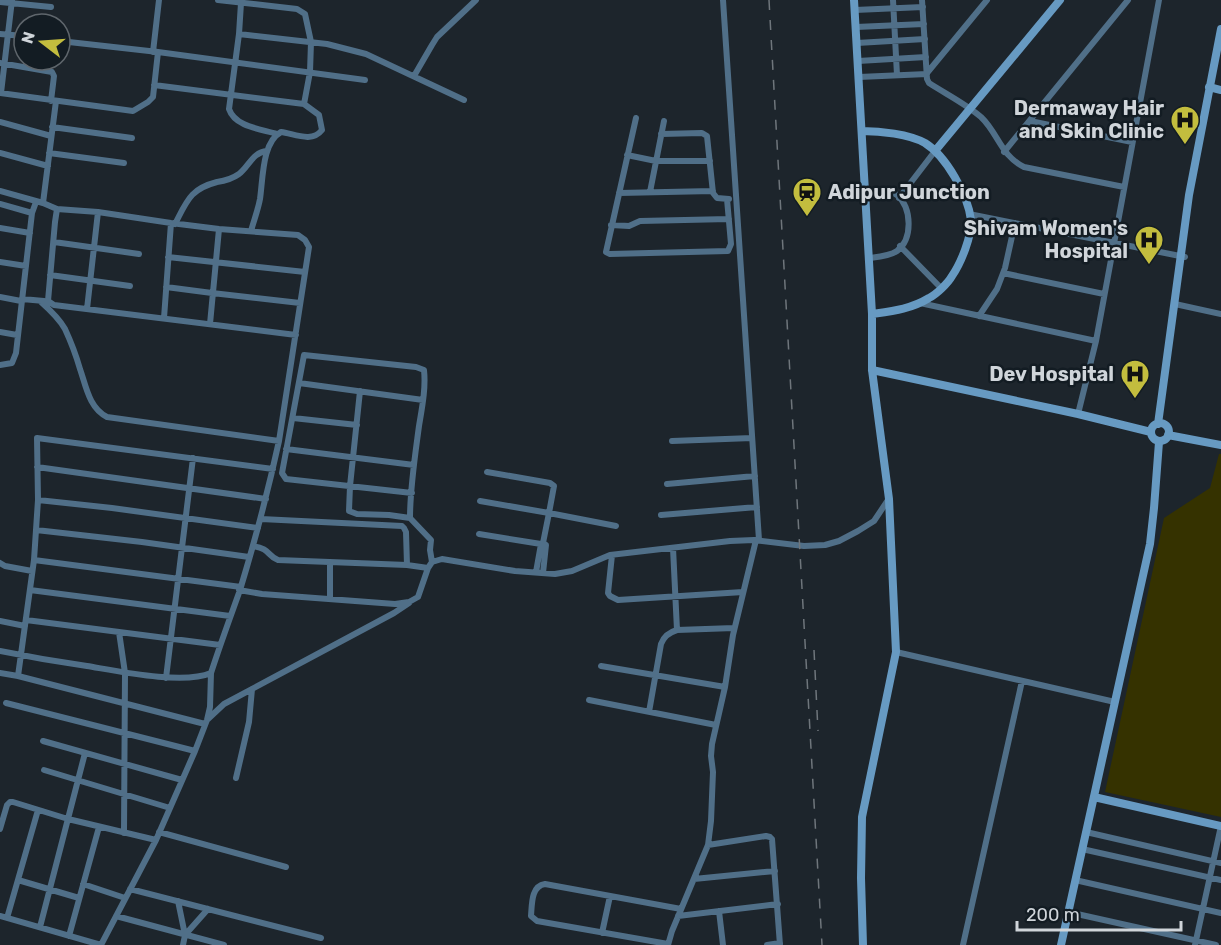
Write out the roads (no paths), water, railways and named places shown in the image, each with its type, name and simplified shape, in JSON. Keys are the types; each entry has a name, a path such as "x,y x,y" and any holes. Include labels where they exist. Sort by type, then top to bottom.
{"main road":[{"path":"854,0 872,314 872,370 889,499 896,652 862,816 861,878 864,945"},
{"path":"935,151 1060,0"},
{"path":"1214,88 1221,29"},
{"path":"1160,424 1183,256 1221,49"},
{"path":"862,132 878,131 899,135 923,142 935,151 956,178 967,204 971,221 966,247 951,278 941,288 931,297 903,310 872,314"},
{"path":"872,370 1151,432"},
{"path":"1160,424 1168,429 1168,435 1165,440 1159,442 1153,439 1151,432 1152,427 1160,424"},
{"path":"1168,435 1221,445"},
{"path":"1062,945 1150,544 1159,442"},
{"path":"1094,797 1221,826"}],"street":[{"path":"12,2 2,64 1,93 133,111 152,99 159,0"},
{"path":"218,0 297,9 305,15 311,42 310,72 304,104"},
{"path":"414,76 437,38 477,0"},
{"path":"681,909 541,884 535,891 531,916 537,921 668,944 708,845 711,821 711,750 725,687 734,628 758,540 723,0"},
{"path":"893,0 897,75"},
{"path":"859,77 927,74 987,0"},
{"path":"1004,152 1128,0"},
{"path":"1078,414 1114,243 1158,0"},
{"path":"0,3 12,2 51,7"},
{"path":"154,85 231,94 304,104 319,115 321,130 319,134 309,137 277,134 240,122 231,115 229,109 231,94 235,62 239,34 241,3"},
{"path":"855,10 894,8 923,3 929,83 981,117 1004,152 1014,162 1024,167 1124,187"},
{"path":"856,27 924,24"},
{"path":"0,34 12,34"},
{"path":"239,34 327,44 366,54 464,100"},
{"path":"857,43 925,39"},
{"path":"72,42 365,80"},
{"path":"858,61 926,57"},
{"path":"0,365 12,363 15,360 32,213 40,203 48,166 54,76 52,72 2,64"},
{"path":"636,118 611,225 606,250 608,254 725,252 730,248 728,199"},
{"path":"650,192 664,121"},
{"path":"1030,121 1132,142"},
{"path":"0,122 51,136"},
{"path":"52,127 132,138"},
{"path":"251,231 260,201 267,151 277,134"},
{"path":"661,134 704,134 708,139 714,196 736,198"},
{"path":"164,318 168,257 173,224 196,190 237,176 256,154 267,151"},
{"path":"899,198 935,151"},
{"path":"0,153 48,166"},
{"path":"49,153 124,163"},
{"path":"627,155 656,161 710,161"},
{"path":"865,191 879,190 896,194 905,205 908,223 906,239 897,251 869,258"},
{"path":"0,191 57,209 98,212 219,229 298,235 309,247 273,469 253,546 211,673 210,707 206,722 156,840 101,945 3,917 18,880 38,810"},
{"path":"619,193 713,191"},
{"path":"0,204 32,213"},
{"path":"44,301 50,275 57,209"},
{"path":"87,309 98,212"},
{"path":"969,214 1183,256"},
{"path":"611,225 629,226 640,221 729,219"},
{"path":"979,316 997,289 1015,223"},
{"path":"0,228 30,233"},
{"path":"210,324 219,229"},
{"path":"54,242 139,255"},
{"path":"900,246 941,288"},
{"path":"168,257 305,272"},
{"path":"0,262 26,266"},
{"path":"1003,273 1104,294"},
{"path":"50,275 130,286"},
{"path":"166,286 300,303"},
{"path":"0,297 296,335"},
{"path":"44,301 64,328 86,389 99,413 107,417 279,441"},
{"path":"919,303 1095,341"},
{"path":"1177,304 1221,314"},
{"path":"0,332 17,335"},
{"path":"410,518 424,372 416,367 304,355 282,473 286,479 412,494"},
{"path":"299,383 423,400"},
{"path":"206,722 224,704 394,613 418,597 430,565 431,540 410,518 357,514 349,511 348,508 360,391"},
{"path":"293,418 357,425"},
{"path":"18,676 34,560 38,500 37,438 273,469"},
{"path":"672,441 752,438"},
{"path":"286,449 414,465"},
{"path":"166,678 193,458"},
{"path":"37,467 266,499"},
{"path":"487,472 553,485 542,544"},
{"path":"667,483 755,476"},
{"path":"253,546 268,550 273,558 278,560 430,565 442,559 515,571 555,574 572,572 612,555 730,541 758,540 804,546 825,545 839,541 874,521 889,499"},
{"path":"38,500 258,528"},
{"path":"480,501 616,526"},
{"path":"661,515 757,507"},
{"path":"261,519 402,526 406,532 407,565"},
{"path":"36,530 249,557"},
{"path":"478,534 546,545 539,573"},
{"path":"673,548 677,630"},
{"path":"612,555 608,593 618,600 743,592"},
{"path":"34,560 240,588 262,594 395,604 409,602"},
{"path":"330,562 330,599"},
{"path":"0,564 32,571"},
{"path":"30,590 230,616"},
{"path":"0,621 119,632 220,645"},
{"path":"649,712 663,641 668,634 677,630 734,628"},
{"path":"119,632 125,673 123,833"},
{"path":"0,651 166,678 203,677 211,673"},
{"path":"896,652 1115,702"},
{"path":"601,666 725,687"},
{"path":"0,674 18,676 206,722"},
{"path":"963,945 1022,681"},
{"path":"236,778 249,722 252,689"},
{"path":"589,700 716,725"},
{"path":"6,703 195,751"},
{"path":"43,741 182,780"},
{"path":"40,927 85,753"},
{"path":"44,770 170,808"},
{"path":"0,829 10,802 68,819 156,840"},
{"path":"1195,943 1221,826"},
{"path":"69,936 99,827"},
{"path":"159,832 286,867"},
{"path":"1086,832 1221,863"},
{"path":"708,845 770,837 773,843 780,944 766,945"},
{"path":"1082,849 1221,880"},
{"path":"694,879 775,871"},
{"path":"18,880 79,898"},
{"path":"1075,880 1221,913"},
{"path":"83,884 126,898"},
{"path":"130,889 321,938"},
{"path":"602,933 610,896"},
{"path":"178,901 185,935 183,945"},
{"path":"678,916 778,904"},
{"path":"185,935 208,909"},
{"path":"719,912 723,945"},
{"path":"1068,912 1195,943 1216,945"},
{"path":"117,916 224,945"}],"railway":[{"path":"769,0 822,945"},
{"path":"814,650 818,731"}],"place":[{"name":"Dermaway Hair and Skin Clinic","path":"1185,146"},
{"name":"Adipur Junction","path":"807,218"},
{"name":"Shivam Women's Hospital","path":"1149,266"},
{"name":"Dev Hospital","path":"1135,400"}]}
